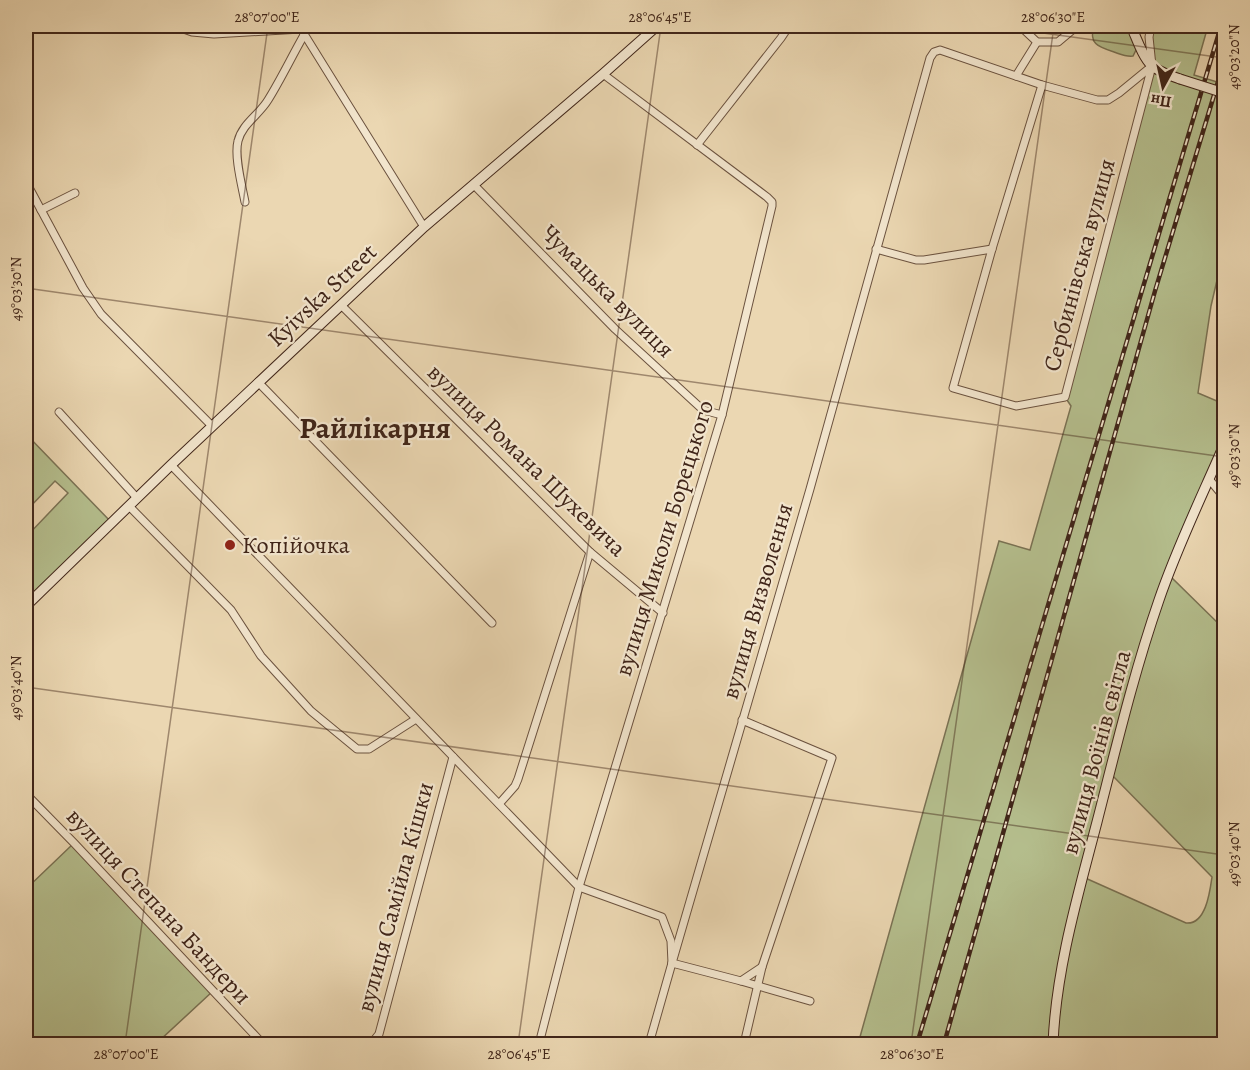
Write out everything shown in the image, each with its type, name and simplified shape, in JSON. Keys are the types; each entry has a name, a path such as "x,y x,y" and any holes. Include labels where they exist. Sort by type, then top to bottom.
{"street":[{"path":"175,26 192,32 214,34 303,29"},
{"name":"Kyivska Street","path":"26,606 258,382 424,227 657,26"},
{"path":"603,74 697,146 789,26"},
{"path":"1020,26 1037,42 1058,42 1077,26"},
{"path":"1131,26 1142,51 1152,66 1180,79 1224,93"},
{"path":"1151,26 1149,37 1152,66"},
{"path":"245,202 237,151 239,139 243,129 268,100 303,29"},
{"path":"303,29 424,227"},
{"path":"1016,76 1037,42"},
{"name":"вулиця Визволення","path":"672,963 810,489 930,58 934,52 940,51 1042,85 1097,100 1108,100 1152,66"},
{"name":"Сербинівська вулиця","path":"992,249 952,388 1016,406 1065,397 1152,66"},
{"path":"876,249 924,260 992,249 1042,85"},
{"name":"вулиця Миколи Борецького","path":"539,1044 579,887 722,415 772,206 772,202 767,197 697,146"},
{"path":"26,182 83,288 101,314 212,426"},
{"name":"Чумацька вулиця","path":"474,185 615,329 703,410 722,415"},
{"path":"41,210 75,193"},
{"name":"вулиця Романа Шухевича","path":"341,305 590,552 663,613"},
{"path":"258,382 492,623"},
{"path":"59,412 137,498"},
{"name":"вулиця Воїнів світла","path":"1053,1044 1067,945 1130,698 1165,583 1224,445"},
{"path":"171,465 579,887 662,917 671,941 672,963 649,1044"},
{"path":"1209,479 1224,497"},
{"path":"129,506 231,610 261,656 311,711 357,749 369,749 416,719"},
{"path":"499,804 515,786 518,779 590,552"},
{"path":"742,720 832,758 762,967 744,1044"},
{"name":"вулиця Самійла Кішки","path":"371,1044 379,1034 453,757"},
{"name":"вулиця Степана Бандери","path":"26,794 263,1044"},
{"path":"672,963 810,1001"},
{"path":"741,981 762,967"}],"green space":[{"path":"1094,26 1131,26 1139,44 1133,56 1096,44 1092,37"},
{"path":"1151,26 1208,26 1194,75 1224,84 1224,250 1211,306 1198,393 1224,404 1224,446 1168,574 1224,629 1224,1044 858,1044 999,541 1030,550 1071,406 1065,397 1152,66","holes":["1110,773 1212,877 1206,906 1198,919 1186,923 1083,877"]},
{"path":"26,434 112,523 26,606 26,537 68,493 55,481 26,511"},
{"path":"74,843 213,991 158,1042 159,1044 26,1044 26,889"}],"railway":[{"path":"917,1044 1221,26"},
{"path":"944,1044 1155,291 1224,62"}],"place":[{"name":"Копійочка","path":"230,545"}],"district":[{"name":"Райлікарня","path":"375,428"}]}
